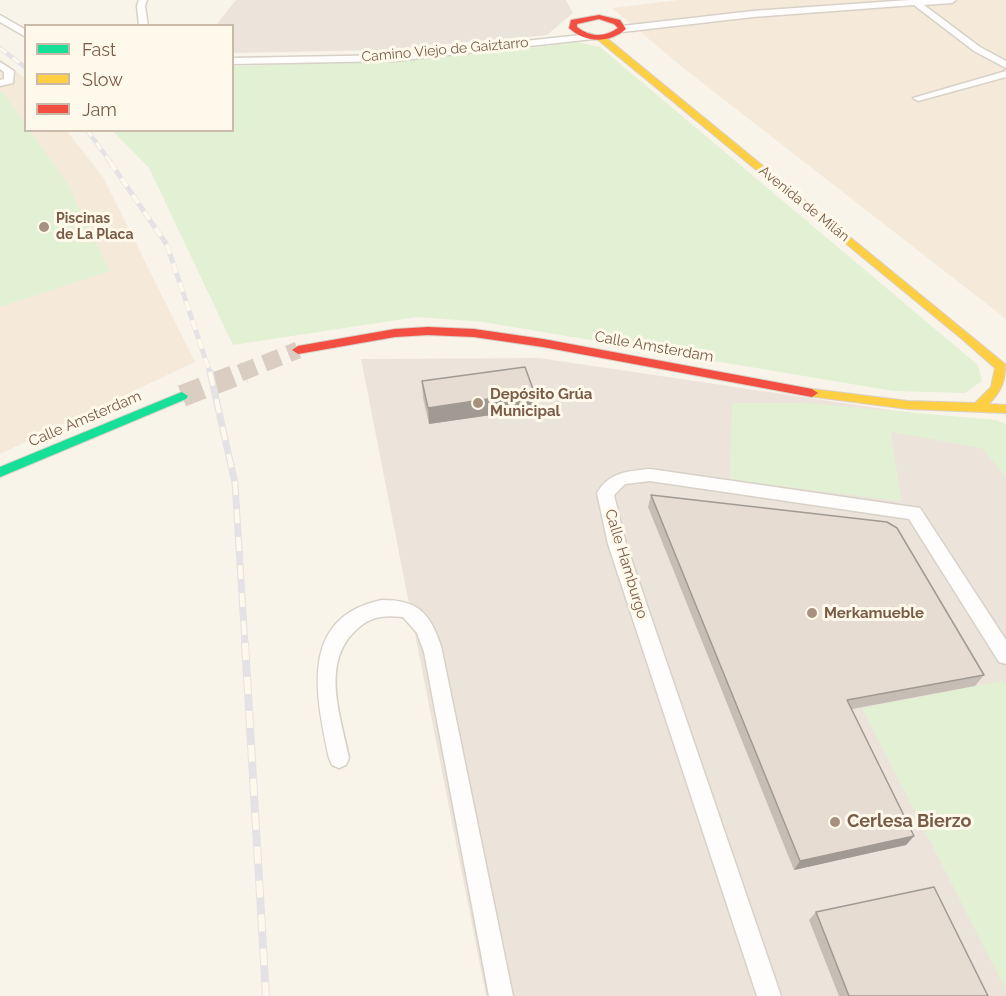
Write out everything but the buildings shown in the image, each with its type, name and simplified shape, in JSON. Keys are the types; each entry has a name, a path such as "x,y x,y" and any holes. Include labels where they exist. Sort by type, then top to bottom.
{"street":[{"path":"143,0 141,6 144,24"},
{"path":"595,37 619,28 655,24 914,1 952,0"},
{"path":"914,1 977,49 1006,65"},
{"path":"586,4 592,17"},
{"path":"573,28 574,22 592,17 619,28"},
{"path":"0,18 24,33"},
{"name":"Avenida de Milán","path":"573,28 578,33 595,37 1004,364"},
{"name":"Camino Viejo de Gaiztarro","path":"550,40 573,28"},
{"name":"Avenida de Milán","path":"619,28 1004,364"},
{"name":"Camino Viejo de Gaiztarro","path":"234,61 395,58 595,37"},
{"path":"0,65 9,71 4,82"},
{"path":"918,98 1006,74"},
{"name":"Calle Amsterdam","path":"298,350 364,336 429,331 500,337 870,400 1006,409"},
{"path":"978,408 997,388 1004,364"},
{"name":"Calle Amsterdam","path":"0,472 182,396"},
{"name":"Calle Hamburgo","path":"769,996 616,544 604,493 621,478 650,475 914,513 1006,656"},
{"path":"339,758 326,676 330,653 342,630 362,613 389,608 407,610 428,632 433,652 501,996"}],"shaded area":[{"path":"236,0 566,0 573,13 547,35 384,50 234,53 234,24 217,24"},
{"path":"679,0 1006,0 1006,319 682,67 612,8"},
{"path":"0,59 24,77 24,132 68,132 103,177 195,362 0,454"},
{"path":"539,358 1006,427 1006,996 486,996 361,359"}],"green space":[{"path":"577,42 600,47 978,365 982,381 965,393 893,391 483,322 417,317 233,345 149,168 114,132 234,132 234,66 405,59"},
{"name":"Piscinas de La Placa","path":"0,92 4,93 24,123 24,132 31,132 67,183 110,271 0,307"},
{"path":"732,403 806,403 996,420 1006,424 1006,477 982,448 891,432 901,501 730,480"},
{"path":"1003,681 1006,686 1006,990 862,708"}],"tunnel":[{"path":"240,373 298,350"},
{"path":"182,396 244,372"}],"railway":[{"path":"0,48 24,66"},
{"path":"88,132 111,163"},
{"path":"110,162 167,245 210,373"},
{"path":"210,372 235,483 245,645"},
{"path":"245,643 266,996"}],"traffic: fast":[{"path":"0,472 182,396"}],"traffic: slow":[{"path":"600,37 966,336 1006,372"},
{"path":"978,408 997,388 1001,367"},
{"path":"812,393 908,405 1006,409"}],"traffic: jam":[{"path":"599,17 617,22 622,29 610,36 591,37 573,28 574,22 599,17"},
{"path":"298,350 395,333 428,331 474,333 543,343 812,393"}],"place":[{"name":"Piscinas de La Placa","path":"44,227"},
{"name":"Depósito Grúa Municipal","path":"478,403"},
{"name":"Merkamueble","path":"812,613"},
{"name":"Cerlesa Bierzo","path":"835,822"}]}
